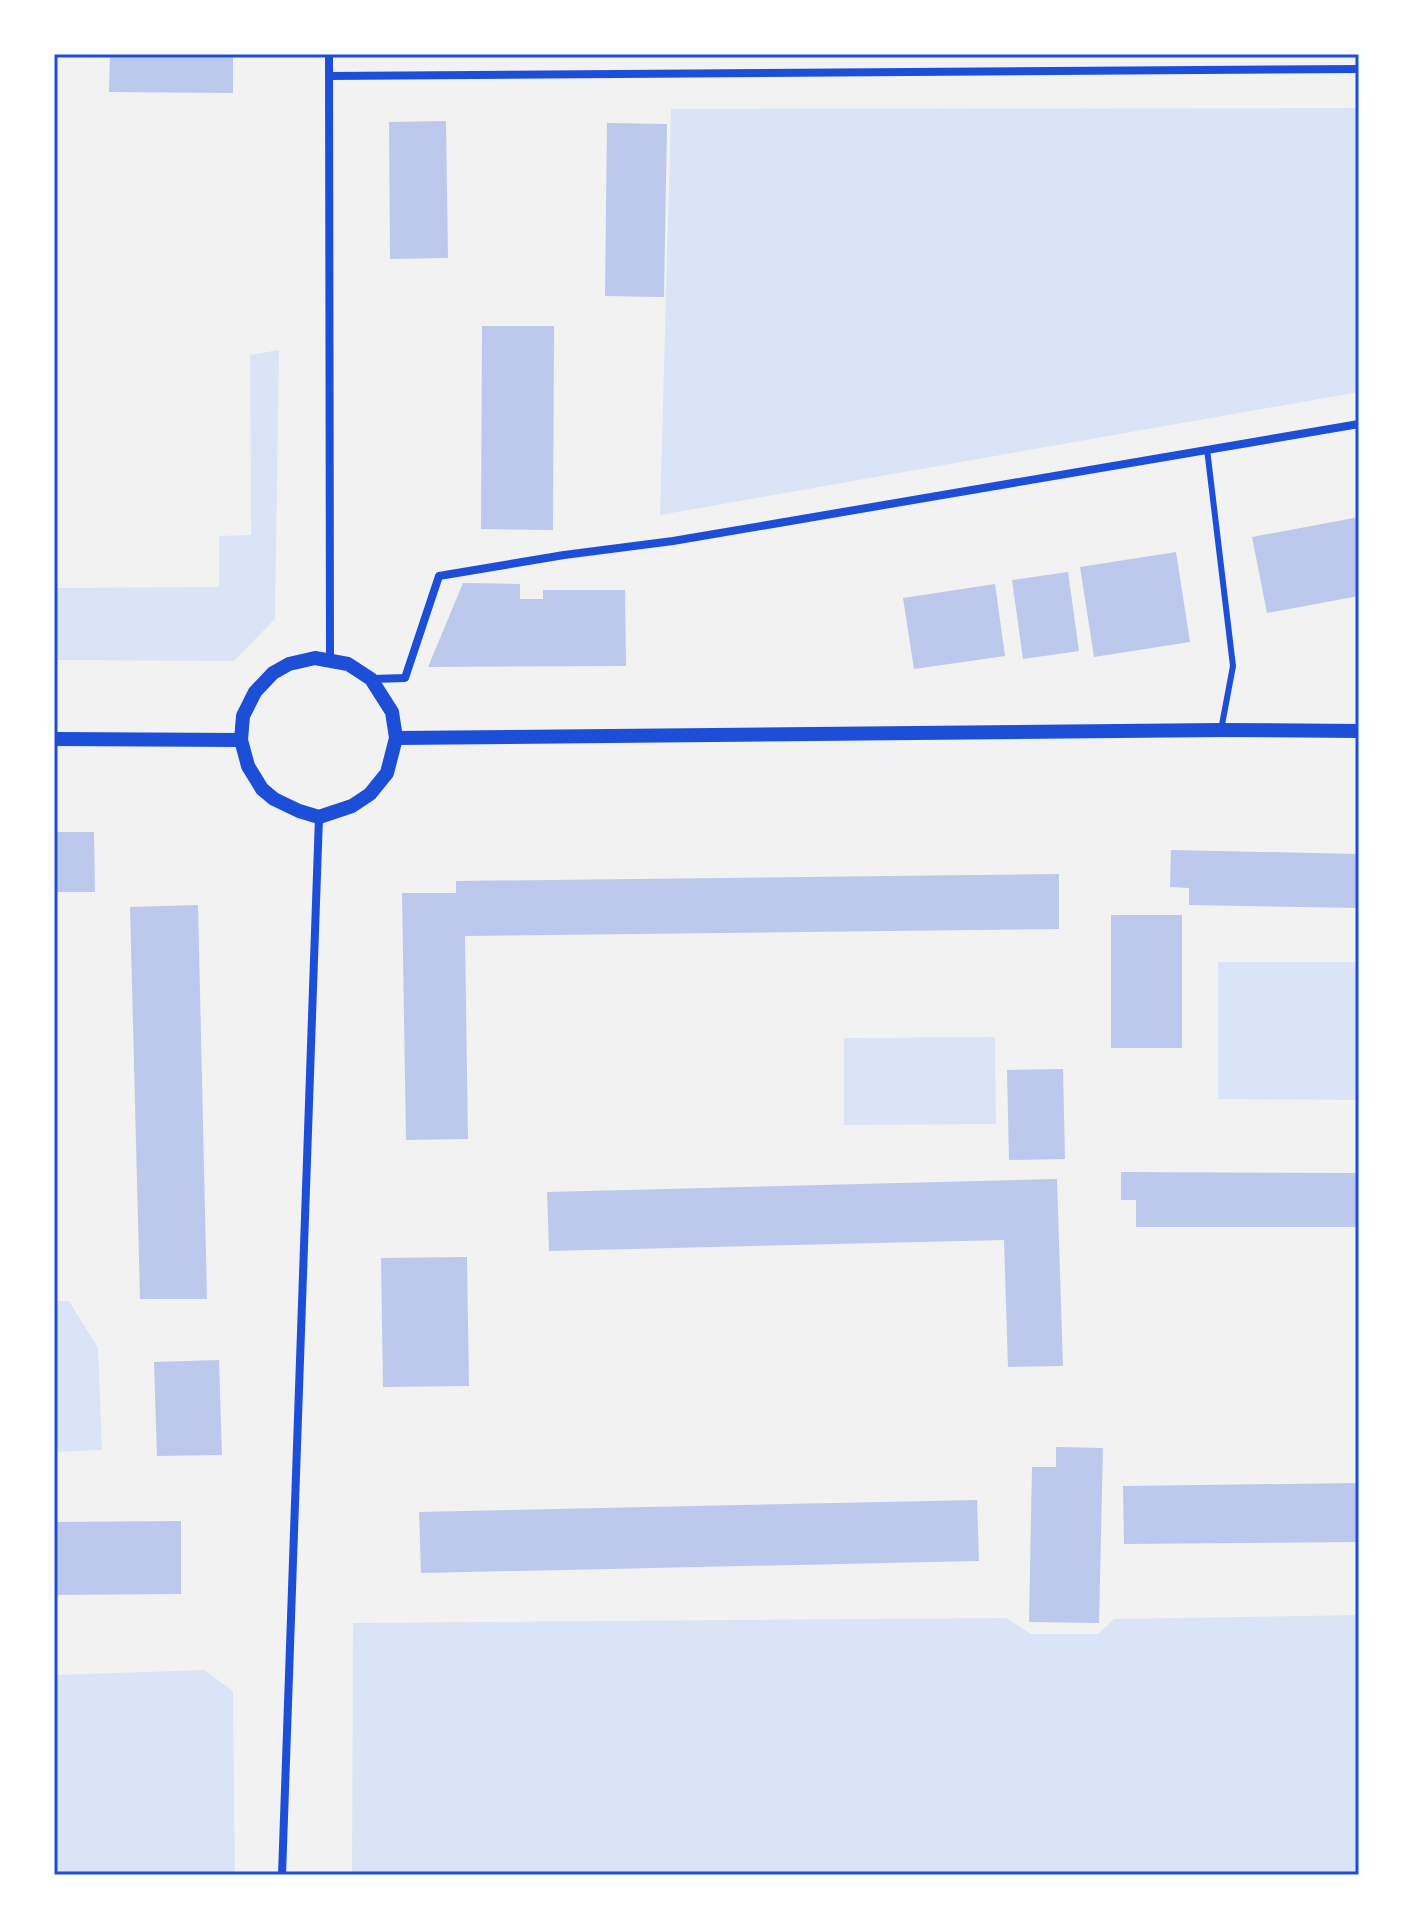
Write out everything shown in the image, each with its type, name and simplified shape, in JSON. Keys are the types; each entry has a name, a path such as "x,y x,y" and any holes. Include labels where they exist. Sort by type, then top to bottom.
{"street":[{"path":"329,54 330,661"},
{"path":"329,76 1359,69"},
{"path":"371,679 405,678 439,576 673,541 1359,424"},
{"path":"315,658 348,664 371,679 392,712 396,738 387,773 370,794 352,806 319,817 274,799 262,789 248,766 241,740 243,716 255,692 273,673 289,664 315,658"},
{"path":"396,738 1359,731"},
{"path":"54,739 241,740"},
{"path":"282,1875 319,817"}],"lane":[{"path":"1207,449 1233,666 1221,730"}],"shaded area":[{"path":"1359,108 1359,392 660,515 671,109"},
{"path":"279,350 275,619 234,661 54,660 54,588 219,587 219,536 251,535 250,355"},
{"path":"1218,962 1359,962 1359,1100 1218,1099"},
{"path":"995,1037 996,1124 844,1125 844,1038"},
{"path":"54,1301 69,1301 98,1348 102,1450 54,1452"},
{"path":"1359,1615 1359,1875 352,1875 353,1623 1006,1618 1031,1634 1098,1634 1114,1619"},
{"path":"204,1670 233,1691 235,1875 54,1875 54,1675"}],"building":[{"path":"110,54 233,54 233,93 109,92"},
{"path":"446,121 448,258 390,259 389,122"},
{"path":"607,123 667,124 664,297 605,296"},
{"path":"482,326 554,326 553,530 481,529"},
{"path":"1359,517 1359,596 1267,613 1252,537"},
{"path":"1176,552 1190,642 1094,657 1080,567"},
{"path":"1068,572 1079,651 1023,659 1012,580"},
{"path":"463,583 520,584 520,599 543,599 543,590 625,590 626,666 428,667"},
{"path":"995,584 1005,656 914,669 903,598"},
{"path":"54,832 94,832 95,892 54,892"},
{"path":"1171,850 1359,854 1359,908 1189,905 1189,888 1170,887"},
{"path":"1059,874 1059,929 465,936 468,1139 406,1140 402,893 456,893 456,881"},
{"path":"198,905 207,1299 140,1299 130,907"},
{"path":"1111,915 1182,915 1182,1048 1111,1048"},
{"path":"1063,1069 1065,1159 1009,1160 1007,1070"},
{"path":"1121,1172 1359,1173 1359,1227 1136,1227 1136,1200 1121,1200"},
{"path":"1057,1179 1063,1366 1008,1367 1004,1240 549,1251 547,1192"},
{"path":"467,1257 469,1386 383,1387 381,1258"},
{"path":"219,1360 222,1455 157,1456 154,1362"},
{"path":"1056,1447 1103,1448 1099,1623 1029,1622 1032,1467 1056,1467"},
{"path":"1359,1483 1359,1542 1124,1544 1123,1486"},
{"path":"977,1500 979,1561 421,1573 419,1512"},
{"path":"181,1521 181,1594 54,1595 54,1522"}]}
